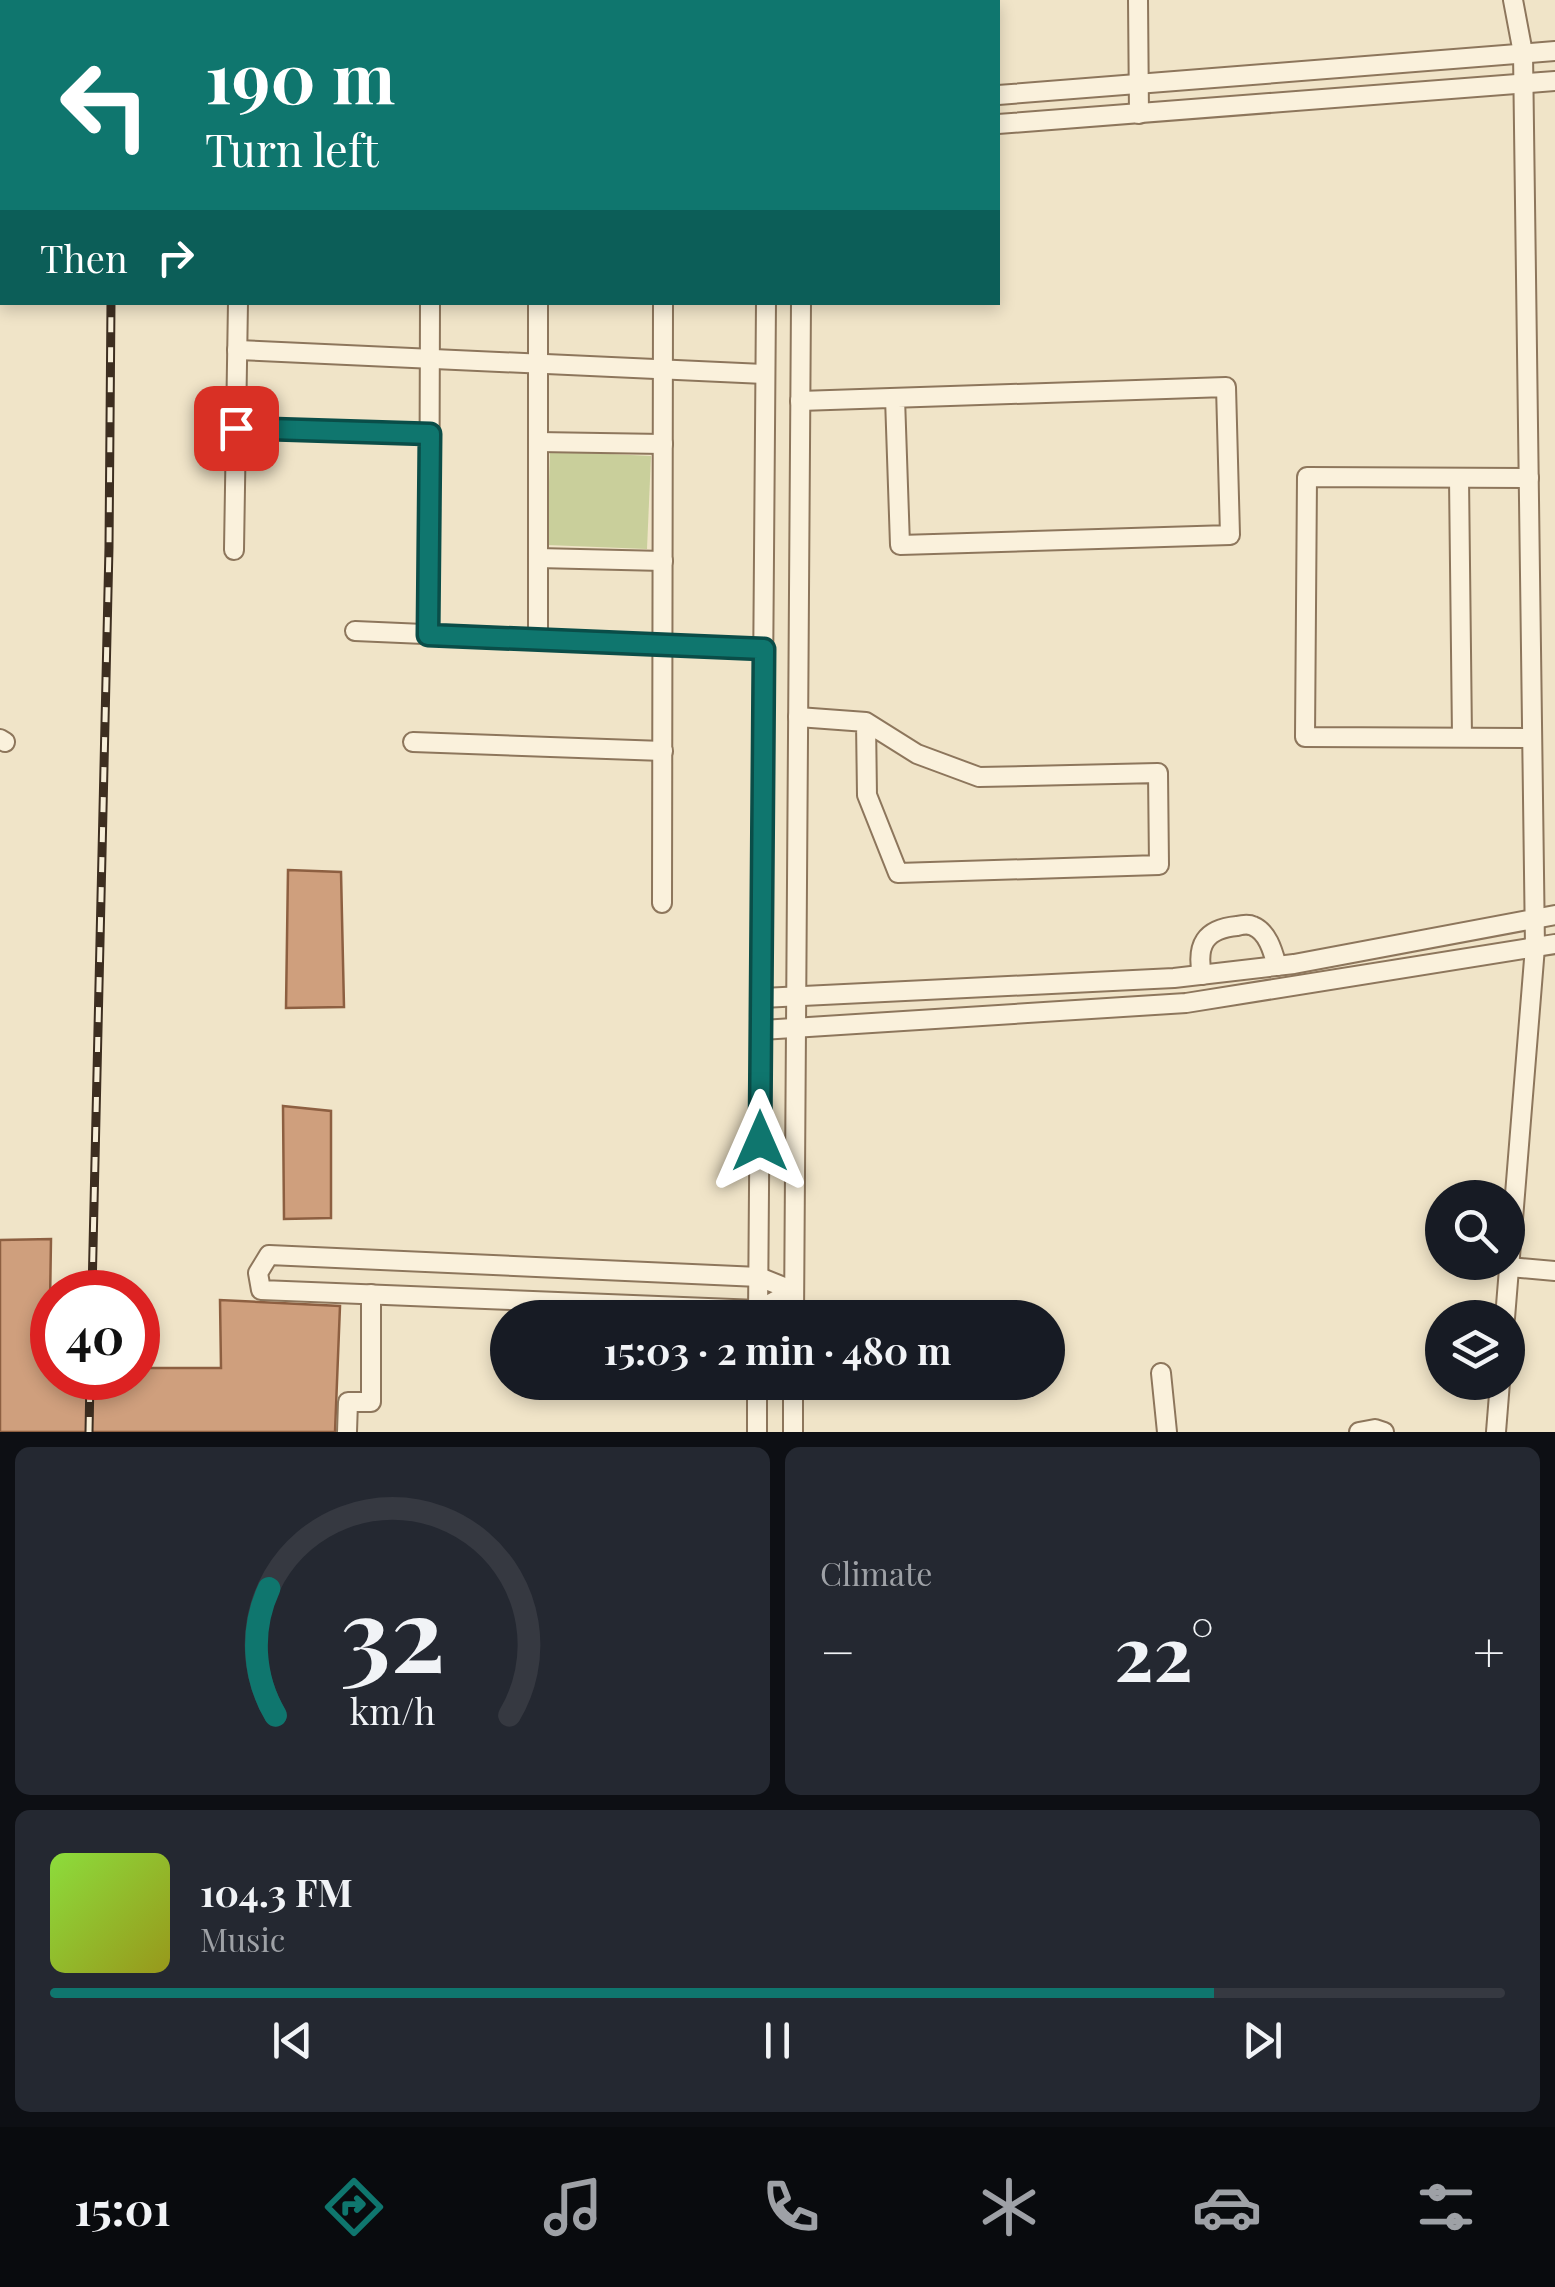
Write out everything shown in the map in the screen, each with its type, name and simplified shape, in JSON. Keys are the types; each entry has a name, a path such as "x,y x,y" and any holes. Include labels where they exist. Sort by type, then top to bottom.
{"street":[{"path":"1138,0 1139,114"},
{"path":"1513,0 1523,53 1535,919 1516,1180"},
{"path":"1000,96 1555,51"},
{"path":"1246,105 1280,72"},
{"path":"1000,124 1555,81"},
{"path":"234,550 238,305"},
{"path":"428,635 430,305"},
{"path":"538,305 538,640"},
{"path":"662,903 663,305"},
{"path":"758,1300 766,305"},
{"path":"794,1300 801,305"},
{"path":"238,350 766,374"},
{"path":"800,401 895,398 1226,388 1230,535 900,545 895,398"},
{"path":"236,428 430,434"},
{"path":"538,442 663,444"},
{"path":"1529,478 1307,478 1304,736 1532,738"},
{"path":"1459,478 1462,737"},
{"path":"538,558 662,561"},
{"path":"355,631 764,649"},
{"path":"798,717 866,722 917,754 979,777 1158,773 1159,865 898,873 867,795 866,722"},
{"path":"413,742 662,751"},
{"path":"761,998 1202,975 1278,966 1555,915"},
{"path":"1202,975 1201,947 1208,935 1243,925 1254,926 1266,938 1278,966"},
{"path":"760,1030 1186,1003 1555,944"},
{"path":"490,1300 260,1290 258,1273 270,1255 759,1277 794,1292"},
{"path":"1525,1268 1555,1271"},
{"path":"781,1300 794,1292"},
{"path":"347,1432 348,1402 371,1402 372,1294"},
{"path":"1161,1374 1166,1432"},
{"path":"757,1432 758,1400"},
{"path":"793,1400 793,1432"},
{"path":"1496,1432 1499,1400"},
{"path":"1359,1432 1375,1428 1384,1432"}],"green space":[{"path":"550,451 651,456 647,549 547,545"}],"building":[{"path":"288,870 341,872 344,1007 286,1008"},
{"path":"283,1106 331,1111 331,1218 284,1219"},
{"path":"51,1239 51,1270 30,1270 30,1400 160,1400 160,1368 221,1368 220,1300 340,1306 335,1432 0,1432 0,1240"}],"railway":[{"path":"93,1270 111,305"},
{"path":"89,1432 90,1400"}],"route":[{"path":"236,428 430,434 428,635 764,649 760,1141"}]}
